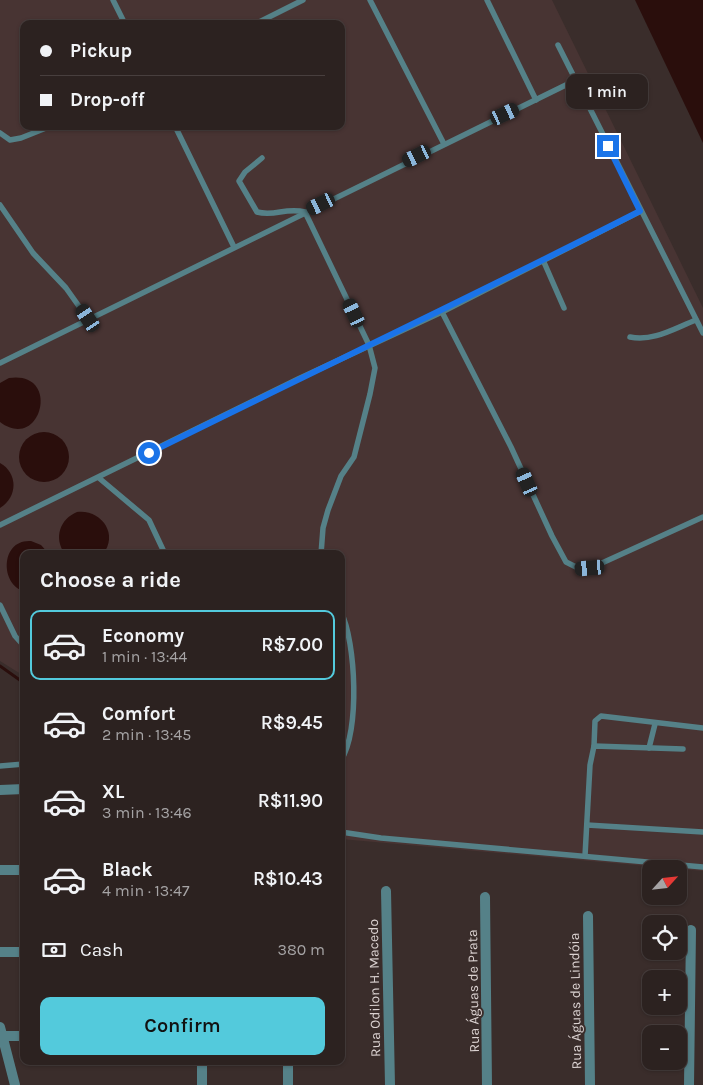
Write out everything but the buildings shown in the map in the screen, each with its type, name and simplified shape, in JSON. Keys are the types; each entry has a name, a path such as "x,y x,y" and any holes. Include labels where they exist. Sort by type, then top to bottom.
{"street":[{"path":"0,790 20,789"},
{"path":"0,870 20,870"},
{"name":"Rua Odilon H. Macedo","path":"386,891 390,1085"},
{"name":"Rua Águas de Prata","path":"485,897 487,1085"},
{"name":"Rua Águas de Lindóia","path":"588,916 590,1085"},
{"path":"689,1085 691,930"},
{"path":"0,952 20,952"},
{"path":"14,1085 1,1032 20,1035"},
{"path":"202,1065 202,1085"},
{"path":"288,1065 288,1085"}],"lane":[{"path":"113,0 123,20"},
{"path":"262,20 303,0"},
{"path":"370,0 444,144"},
{"path":"487,0 536,100"},
{"path":"558,45 703,333"},
{"path":"0,363 88,318 576,80"},
{"path":"0,133 10,140 41,130"},
{"path":"177,130 234,247"},
{"path":"262,158 245,172 239,181 258,212 266,215 292,209 304,212 369,345 375,368 354,458 342,476 328,510 321,541 321,550"},
{"path":"0,205 33,253 66,288 88,318"},
{"path":"0,525 369,345 442,312 640,211"},
{"path":"543,260 564,308"},
{"path":"442,312 511,446 552,536 566,562 580,569 590,568 703,517"},
{"path":"630,337 642,339 655,336 696,320"},
{"path":"99,478 149,520 163,550"},
{"path":"0,604 15,636 20,642"},
{"path":"345,624 351,641 353,661 352,726 345,753"},
{"path":"585,856 590,765 594,746 594,721 600,716 655,724 703,728"},
{"path":"650,748 655,724"},
{"path":"594,746 683,749"},
{"path":"0,766 20,764"},
{"path":"587,825 703,832"},
{"path":"345,833 381,838 703,867"}],"shaded area":[{"path":"0,0 552,0 703,308 703,871 688,870 688,860 642,860 642,866 345,839 345,550 20,550 20,674 0,661"},
{"path":"635,0 703,0 703,143"},
{"path":"9,378 26,379 36,386 40,397 40,409 35,420 26,427 14,429 0,422 0,383"},
{"path":"39,432 49,432 62,439 69,452 69,462 62,475 49,482 39,482 30,478 23,471 19,462 19,452 23,443 30,436"},
{"path":"0,463 10,473 14,485 10,498 0,508"},
{"path":"77,512 86,512 93,514 105,524 109,539 105,550 62,550 59,542 60,530 66,519"},
{"path":"31,541 41,545 45,550 20,550 20,589 16,587 7,572 7,563 13,547 21,542"}],"waterway":[{"path":"0,666 20,680"}],"route":[{"path":"149,453 298,379 442,312 640,211 608,146"}]}
